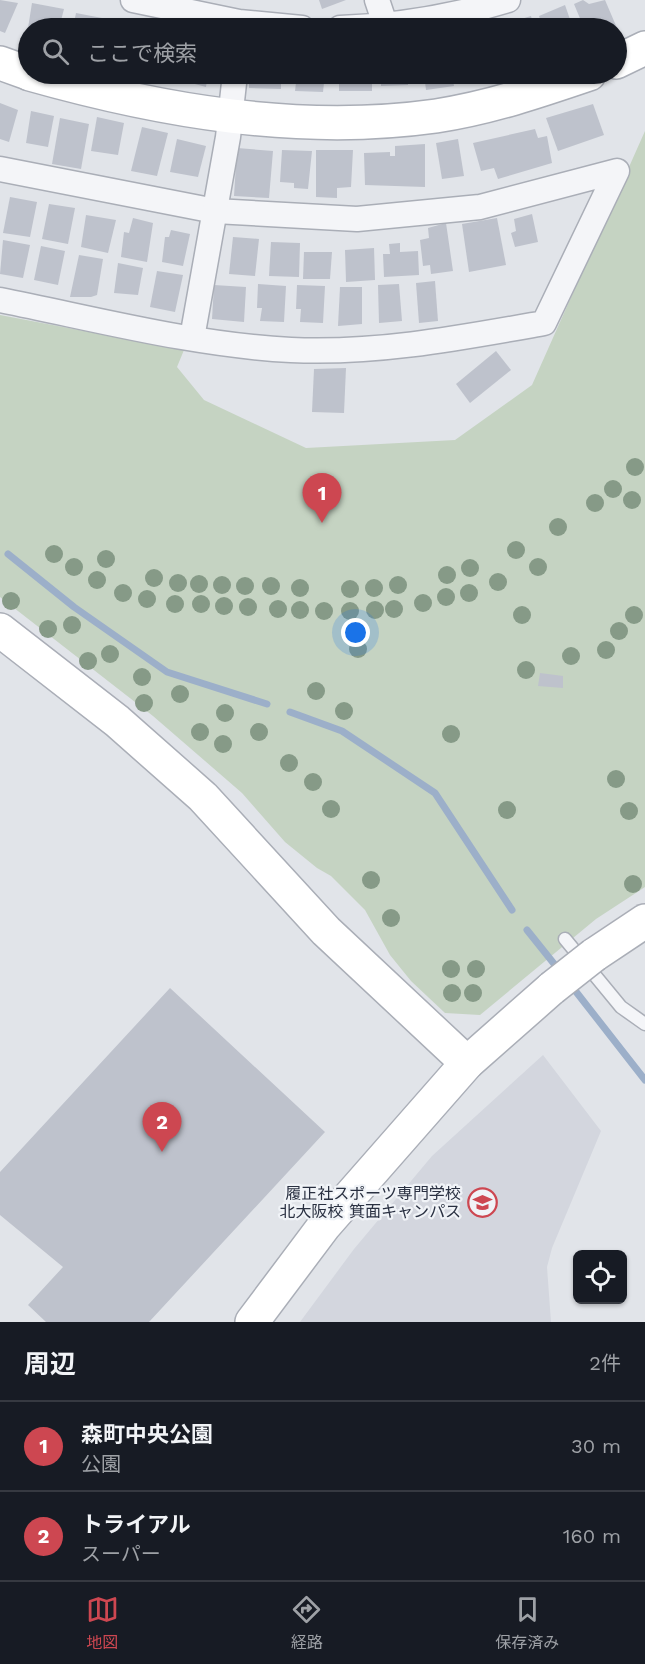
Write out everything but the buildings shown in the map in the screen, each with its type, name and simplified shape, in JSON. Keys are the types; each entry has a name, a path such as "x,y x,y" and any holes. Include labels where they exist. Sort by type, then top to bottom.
{"street":[{"path":"133,0 236,17"},
{"path":"377,0 383,18"},
{"path":"443,18 508,0"},
{"path":"627,57 645,48"},
{"path":"0,63 18,69"},
{"path":"71,84 231,116 323,124 437,115 521,97 560,84"},
{"path":"192,338 231,116 234,84"},
{"path":"0,169 215,211 357,219 469,208 617,171 544,323 422,345 291,350 192,338 0,300"},
{"path":"0,630 117,721 203,797 326,931 466,1063"},
{"path":"252,1322 324,1226 466,1063 552,988 594,955 645,921"}],"lane":[{"path":"566,939 621,1006 645,1024"}],"shaded area":[{"name":"履正社スポーツ専門学校 北大阪校 箕面キャンパス","path":"543,1055 601,1131 552,1248 547,1267 551,1322 300,1322 354,1249 432,1156"}],"green space":[{"path":"645,131 645,887 596,919 480,1015 445,1013 411,981 390,955 365,910 331,876 317,868 285,842 242,793 153,716 0,597 0,315 184,350 177,367 204,400 306,448 455,440 532,385"}],"waterway":[{"path":"8,554 74,607 167,672 267,704"},
{"path":"290,712 342,731 435,793 512,910"},
{"path":"527,930 559,970"},
{"path":"570,984 645,1080"}],"place":[{"name":"森町中央公園","path":"322,523"},
{"name":"トライアル","path":"162,1152"},
{"name":"履正社スポーツ専門学校 北大阪校 箕面キャンパス","path":"482,1202"}]}
